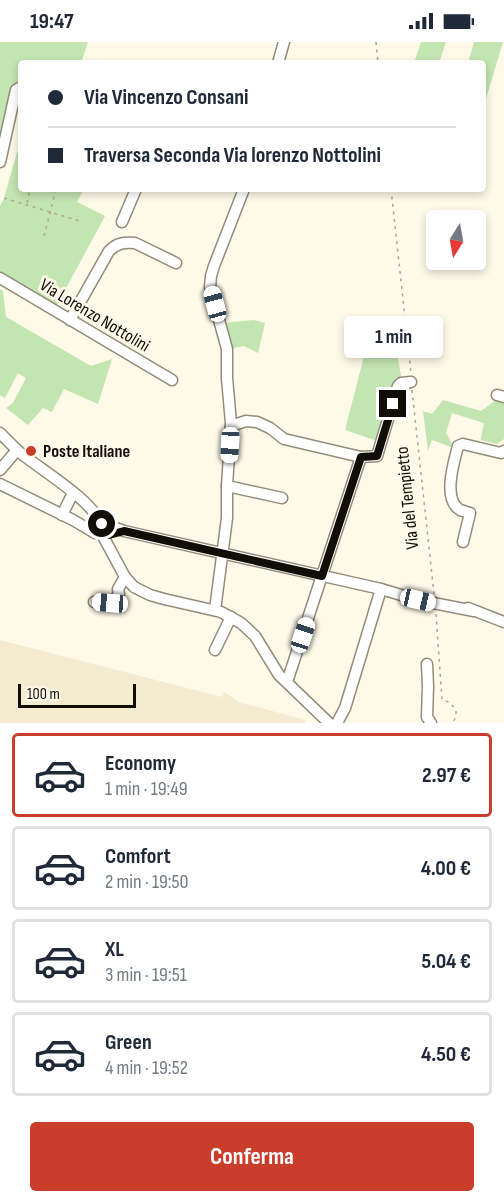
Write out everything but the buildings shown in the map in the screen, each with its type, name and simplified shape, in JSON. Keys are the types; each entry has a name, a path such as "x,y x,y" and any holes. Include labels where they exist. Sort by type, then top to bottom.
{"street":[{"path":"279,60 284,42"},
{"path":"0,162 18,95"},
{"path":"122,222 135,192"},
{"path":"215,610 227,518 231,426 227,349 210,286 214,266 240,192"},
{"path":"70,320 114,246 127,242 135,243 176,263"},
{"name":"Via Lorenzo Nottolini","path":"0,278 172,380"},
{"path":"231,426 246,421 257,422 270,428 284,439 361,457 377,456 398,386 401,383 411,382"},
{"path":"0,433 17,450 93,510 124,577 134,587 150,595 215,610 241,623 255,636 274,668 329,723"},
{"path":"463,542 470,513 459,509 452,498 451,488 451,477 459,446 463,444 501,453 504,451"},
{"path":"0,470 17,450"},
{"path":"287,682 361,457"},
{"path":"0,484 81,525 102,530 124,531 435,601 504,622"},
{"path":"227,486 282,498"},
{"path":"62,515 73,493"},
{"path":"94,602 110,603 116,599 124,577"},
{"path":"338,723 345,708 381,589"},
{"path":"215,650 231,617"},
{"path":"427,664 427,717 431,723"}],"path":[{"path":"376,42 378,60"},
{"path":"26,204 29,192"},
{"path":"44,236 55,192"},
{"name":"Via del Tempietto","path":"391,192 435,601 442,700 449,702 456,710 453,723"},
{"path":"4,198 83,222"}],"shaded area":[{"path":"0,640 222,697 224,692 239,702 305,720 305,723 0,723"}],"green space":[{"path":"0,42 88,42 82,60 18,60 18,83 14,84 0,139"},
{"path":"421,42 446,42 440,60 415,60"},
{"path":"474,42 503,42 486,99 486,60 469,60"},
{"path":"17,152 18,192 82,192 77,202 105,216 56,307 0,274 0,206"},
{"path":"0,289 3,291 6,317 91,366 112,359 98,404 64,389 52,412 43,408 28,425 6,408 13,403 26,378 18,373 5,398 0,395"},
{"path":"254,320 265,323 258,353 244,346 229,349 222,323"},
{"path":"370,333 395,342 402,381 380,442 345,430"},
{"path":"443,400 481,411 496,400 504,402 504,439 497,444 481,440 484,423 452,413 446,433 454,447 432,440 428,451 423,411 432,414"}],"place":[{"name":"Poste Italiane","path":"31,451"}],"route":[{"path":"102,524 108,526 109,535 124,531 322,576 361,457 377,456 393,404"}]}
